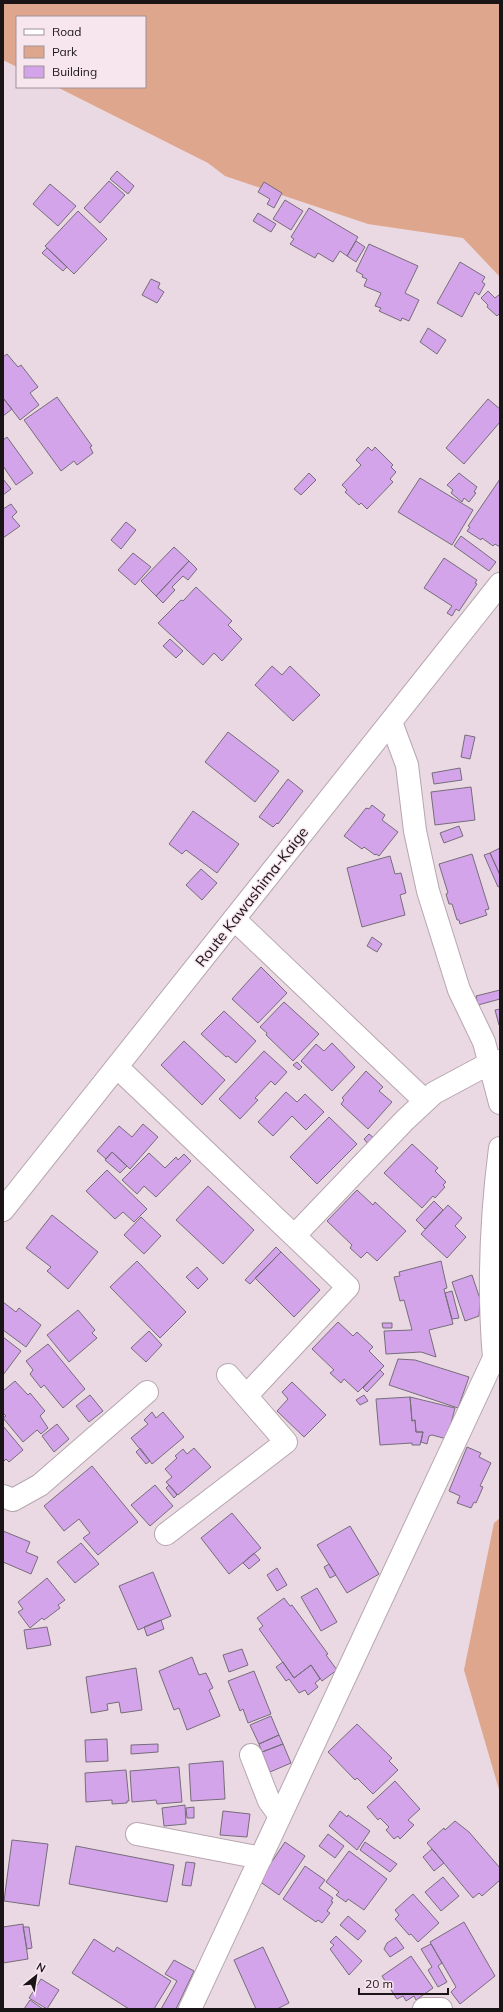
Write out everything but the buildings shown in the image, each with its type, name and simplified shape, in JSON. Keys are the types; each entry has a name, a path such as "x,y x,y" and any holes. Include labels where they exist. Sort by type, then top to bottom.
{"street":[{"name":"Route Kawashima-Kaige","path":"3,1210 500,584"},
{"path":"390,722 407,765 415,831 428,891 459,990 495,1062 500,1103"},
{"path":"234,919 425,1101"},
{"path":"295,1235 434,1093 495,1062"},
{"path":"117,1067 348,1287 247,1395"},
{"path":"190,2009 494,1358 491,1324 490,1262 495,1184 500,1148"},
{"path":"166,1534 286,1442 247,1395 228,1375"},
{"path":"3,1496 13,1500 40,1485 147,1392"},
{"path":"251,1755 269,1801 280,1816"},
{"path":"137,1834 261,1858"},
{"path":"424,2009 441,2009"}],"green space":[{"path":"3,3 500,3 500,277 463,238 368,224 225,176 208,163 59,88 146,88 146,16 16,16 16,66 3,60"},
{"path":"500,1518 500,1793 464,1670 494,1523"}]}
